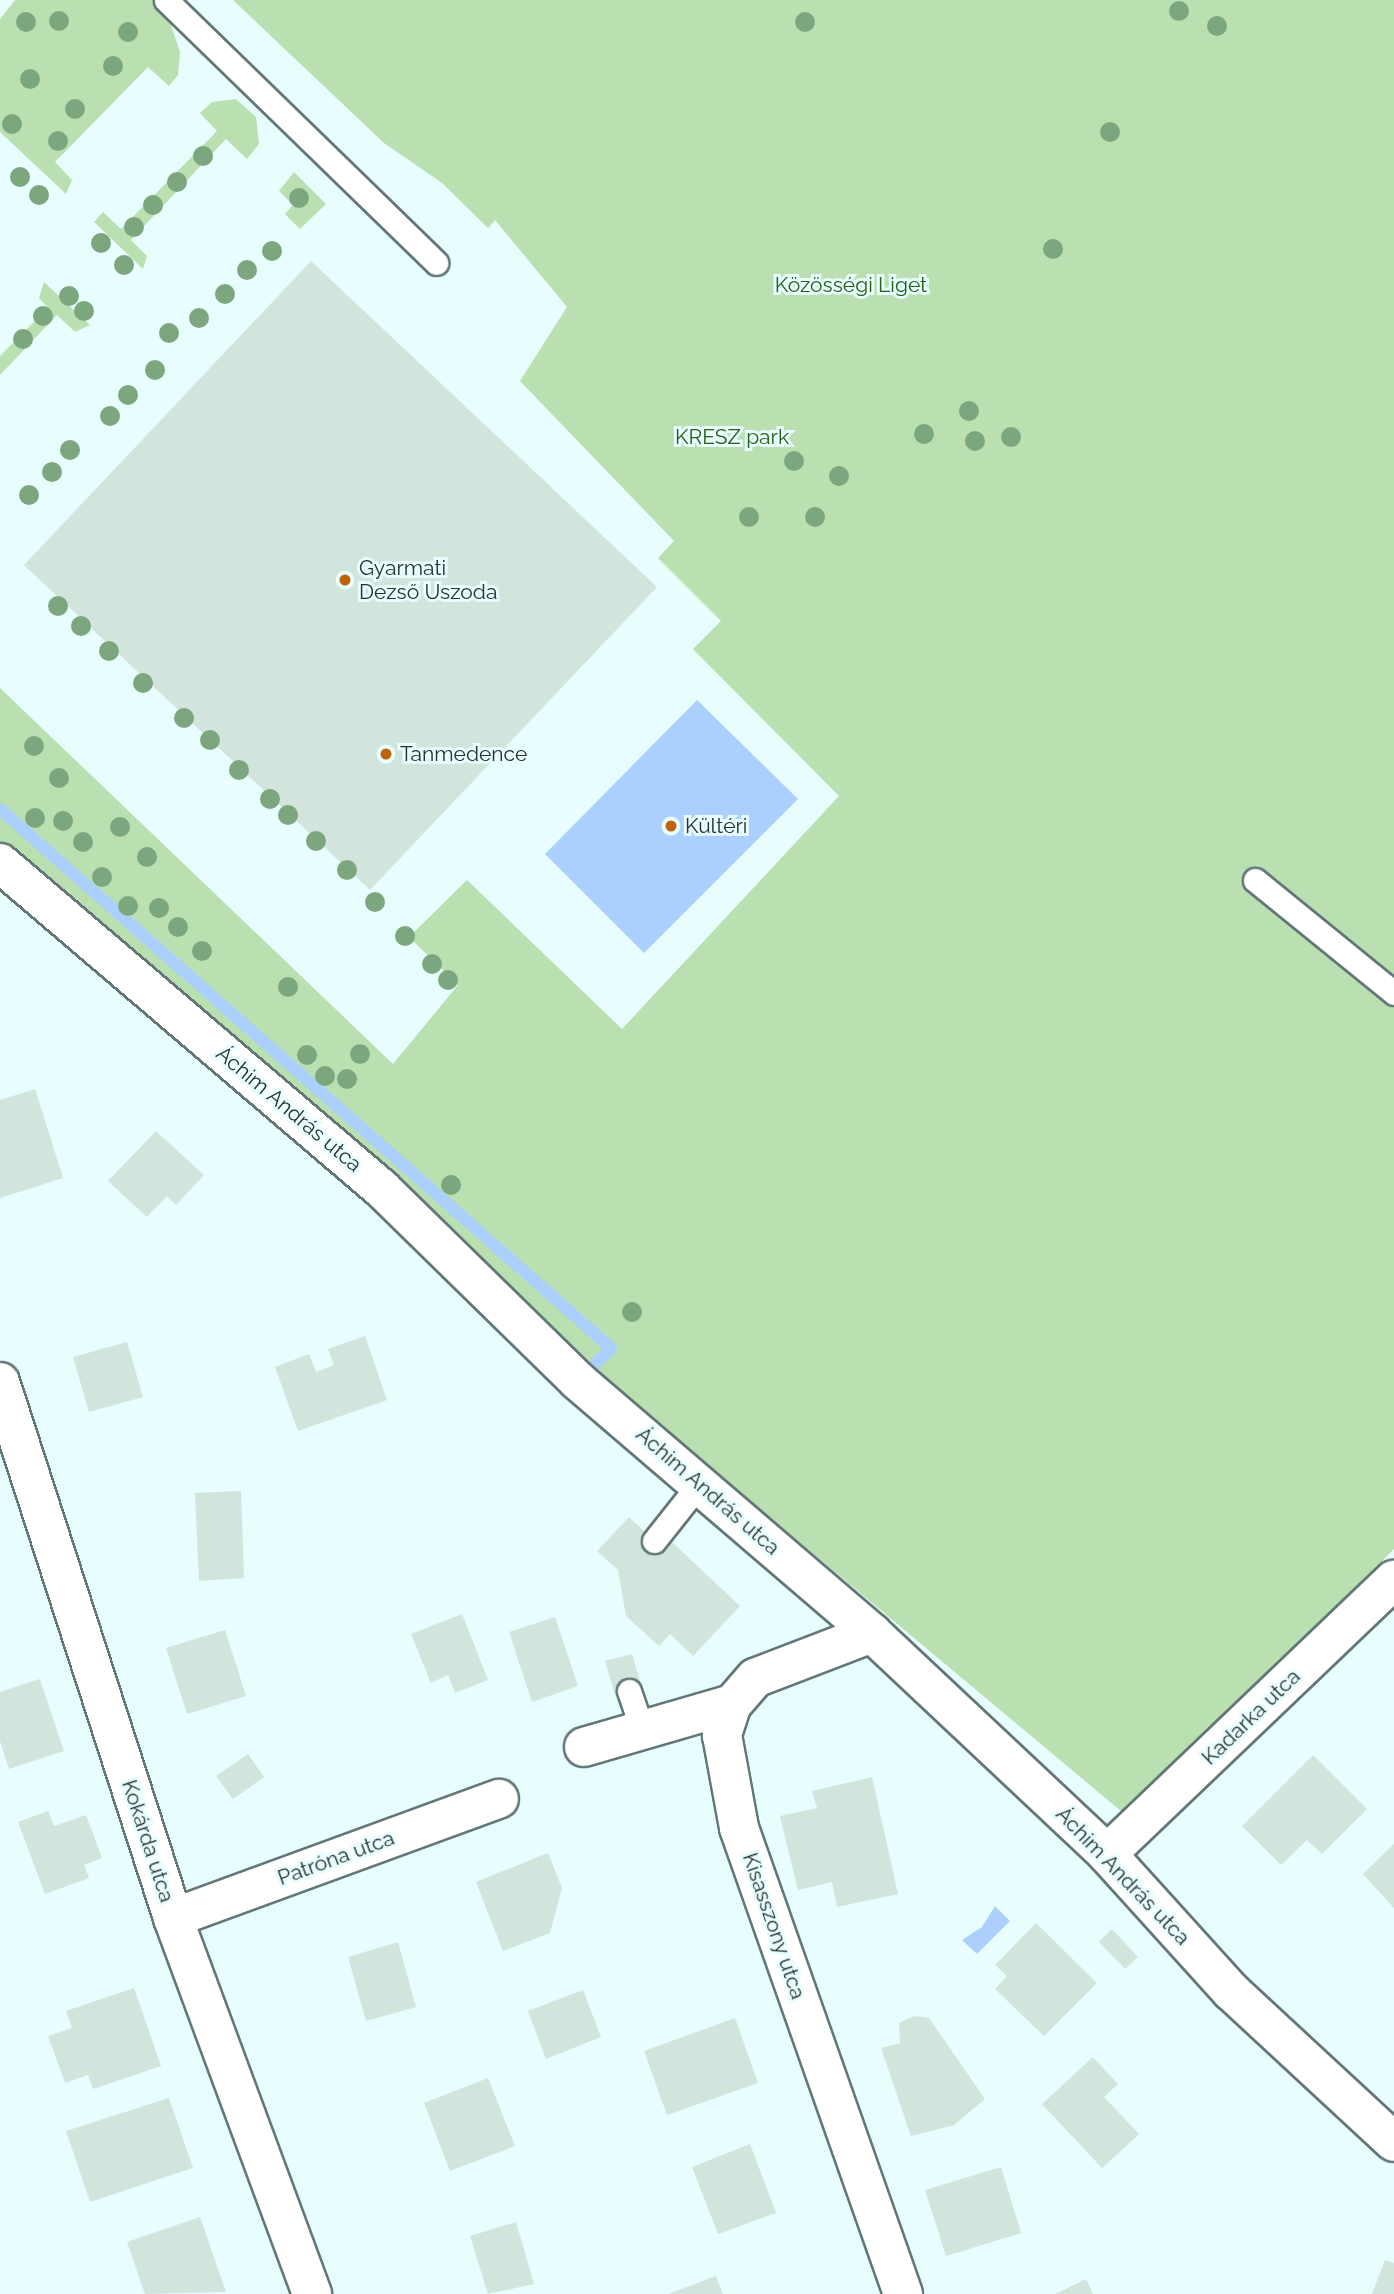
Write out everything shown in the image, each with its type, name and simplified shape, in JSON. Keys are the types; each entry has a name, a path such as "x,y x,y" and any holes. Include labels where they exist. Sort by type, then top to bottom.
{"street":[{"name":"Áchim András utca","path":"0,863 382,1189 578,1381 872,1633 1107,1854 1231,1991 1394,2142"},
{"name":"Kokárda utca","path":"0,1382 173,1918 312,2294"},
{"name":"Kadarka utca","path":"1107,1854 1394,1580"},
{"name":"Kisasszony utca","path":"872,1633 755,1678 732,1704 722,1735 739,1828 903,2294"},
{"path":"584,1747 732,1704"},
{"name":"Patróna utca","path":"173,1918 499,1799"}],"lane":[{"path":"166,0 436,262"},
{"path":"1255,880 1394,993"},
{"path":"654,1541 700,1483"},
{"path":"629,1691 642,1729"}],"green space":[{"path":"15,0 155,0 169,19 180,52 178,75 169,86 148,67 55,162 72,180 66,194 0,132 0,19"},
{"path":"233,0 1394,0 1394,1549 1128,1817 455,1254 0,851 0,688 393,1064 458,985 409,937 467,880 622,1029 839,796 693,649 721,621 658,558 674,541 520,381 567,307 495,220 488,228 442,183 384,143"},
{"path":"236,99 256,117 259,144 247,159 226,139 131,240 147,256 143,269 94,222 103,212 121,229 217,131 200,113 212,102"},
{"path":"294,172 326,204 300,229 285,214 293,205 279,191"},
{"path":"44,282 90,325 75,332 57,315 0,375 0,356 48,308 39,298"}],"water":[{"name":"Kültéri","path":"697,700 798,799 644,953 545,854"},
{"path":"995,1906 1010,1921 977,1954 962,1940 982,1927"}],"building":[{"name":"Gyarmati Dezső Uszoda","path":"311,261 657,587 370,890 24,565"},
{"path":"35,1089 63,1178 0,1198 0,1100"},
{"path":"156,1131 204,1175 176,1205 167,1196 147,1217 108,1181"},
{"path":"365,1336 387,1400 298,1431 275,1367 309,1354 316,1372 334,1365 328,1349"},
{"path":"127,1342 143,1397 89,1412 73,1357"},
{"path":"241,1491 244,1578 199,1581 195,1493"},
{"path":"629,1517 664,1550 672,1542 740,1606 693,1656 670,1634 659,1646 626,1616 618,1570 597,1551"},
{"path":"462,1614 488,1680 455,1693 448,1675 431,1683 411,1634"},
{"path":"555,1617 578,1686 532,1702 509,1632"},
{"path":"225,1630 246,1696 187,1714 166,1648"},
{"path":"632,1654 642,1688 615,1695 605,1661"},
{"path":"40,1679 64,1751 9,1769 0,1741 0,1692"},
{"path":"248,1754 264,1777 233,1799 216,1776"},
{"path":"1313,1755 1367,1809 1322,1854 1307,1840 1281,1865 1242,1826"},
{"path":"872,1777 898,1894 837,1907 832,1882 798,1890 780,1816 817,1808 812,1791"},
{"path":"48,1811 54,1826 86,1815 102,1858 84,1865 89,1878 45,1894 18,1822"},
{"path":"1394,1844 1394,1908 1363,1874"},
{"path":"548,1853 562,1888 550,1933 503,1951 476,1882"},
{"path":"1036,1923 1097,1983 1044,2036 995,1989 1007,1976 995,1965"},
{"path":"1112,1929 1138,1957 1125,1969 1099,1942"},
{"path":"398,1942 416,2007 366,2021 348,1957"},
{"path":"134,1988 161,2066 93,2089 88,2075 65,2083 48,2036 72,2028 66,2011"},
{"path":"583,1990 601,2037 546,2059 528,2011"},
{"path":"914,2016 929,2018 985,2099 954,2125 911,2136 881,2048 900,2043 899,2023"},
{"path":"735,2018 758,2083 667,2115 644,2051"},
{"path":"1093,2057 1118,2084 1104,2097 1139,2134 1102,2168 1042,2104"},
{"path":"488,2078 515,2146 450,2171 424,2103"},
{"path":"169,2098 193,2168 90,2202 66,2131"},
{"path":"750,2144 776,2213 718,2234 692,2167"},
{"path":"1001,2167 1021,2233 946,2256 925,2190"},
{"path":"200,2217 226,2292 145,2294 127,2242"},
{"path":"516,2222 534,2284 488,2294 470,2236"},
{"path":"1385,2260 1394,2263 1394,2294 1372,2294"},
{"path":"716,2276 723,2294 668,2294"},
{"path":"1086,2279 1093,2294 1055,2294"}],"waterway":[{"path":"0,809 611,1348 581,1379"}],"place":[{"name":"Gyarmati Dezső Uszoda","path":"345,580"},
{"name":"Tanmedence","path":"386,754"},
{"name":"Kültéri","path":"671,826"}],"park label":[{"name":"Közösségi Liget","path":"851,285"},
{"name":"KRESZ park","path":"732,437"}]}
